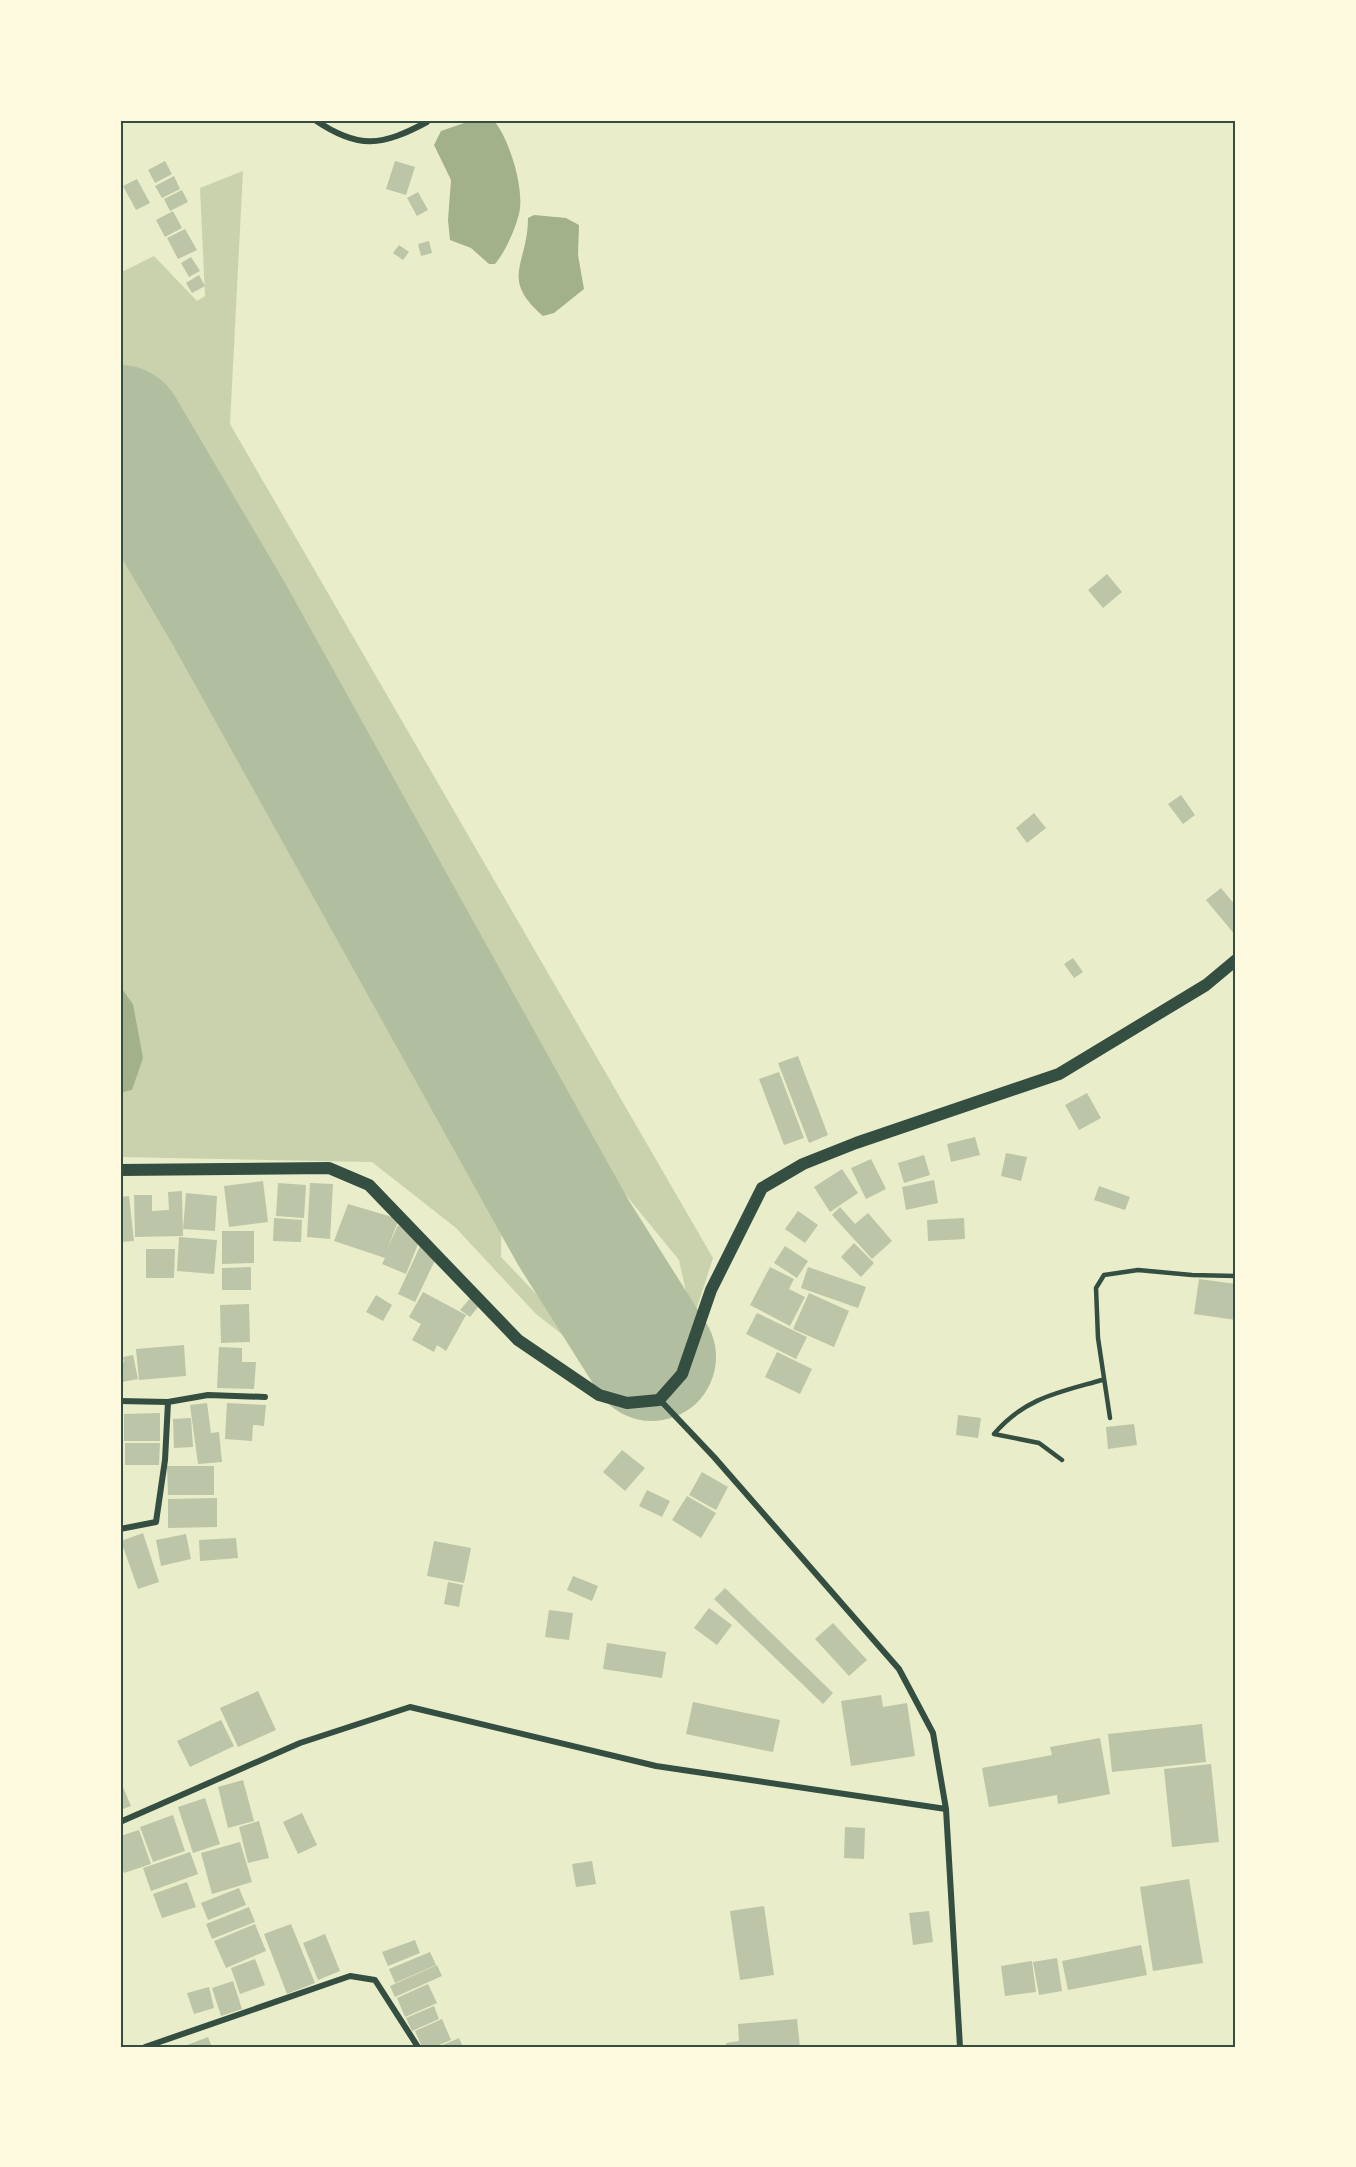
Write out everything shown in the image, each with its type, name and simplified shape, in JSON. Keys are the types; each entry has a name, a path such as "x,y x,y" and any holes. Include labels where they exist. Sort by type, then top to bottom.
{"main road":[{"path":"120,1170 329,1168 369,1185 518,1340 599,1395 627,1403 659,1400 682,1374 711,1290 762,1188 803,1164 856,1143 1059,1074 1206,985 1236,960"}],"street":[{"path":"315,120 346,138 369,143 388,140 427,122"},
{"path":"120,1401 168,1402 208,1395 265,1397"},
{"path":"659,1400 714,1457 899,1669 933,1733 946,1809 960,2047"},
{"path":"120,1529 156,1522 165,1460 168,1402"},
{"path":"120,1822 300,1743 410,1707 656,1766 946,1809"},
{"path":"145,2047 350,1976 375,1980 418,2047"}],"lane":[{"path":"1110,1418 1102,1380 1096,1288 1104,1275 1138,1270 1236,1276"},
{"path":"1062,1460 1039,1443 994,1434 1005,1420 1032,1401 1102,1380"}],"shaded area":[{"path":"470,121 495,122 511,153 518,179 519,214 509,240 495,264 489,264 471,248 450,240 448,220 451,180 434,145 441,131"},
{"path":"243,171 230,424 713,1258 680,1360 654,1371 617,1369 582,1350 536,1314 456,1228 372,1162 120,1157 120,1093 132,1090 133,1004 120,986 120,502 502,1166 501,1257 579,1339 635,1367 668,1360 679,1333 687,1296 679,1260 572,1129 560,1120 120,361 120,273 154,256 197,301 205,296 200,188"},
{"path":"534,215 566,218 579,225 578,255 584,289 554,313 543,316 530,303 519,281 528,218"},
{"path":"120,986 133,1004 143,1058 132,1090 120,1093"}],"building":[{"path":"165,161 172,174 155,183 148,170"},
{"path":"395,161 415,167 406,195 386,189"},
{"path":"174,176 180,189 162,198 155,186"},
{"path":"137,179 150,203 136,210 123,186"},
{"path":"182,190 188,202 170,211 164,199"},
{"path":"418,192 428,210 417,216 407,198"},
{"path":"173,211 182,228 165,237 156,220"},
{"path":"185,229 197,250 178,259 167,238"},
{"path":"429,241 432,253 421,256 418,244"},
{"path":"399,245 409,252 403,260 393,253"},
{"path":"191,257 200,271 189,277 181,263"},
{"path":"199,275 205,286 192,293 186,283"},
{"path":"1107,574 1122,592 1103,608 1088,590"},
{"path":"1181,795 1195,815 1183,824 1168,804"},
{"path":"1034,813 1046,828 1027,843 1016,828"},
{"path":"1221,888 1236,906 1236,936 1206,900"},
{"path":"1073,958 1083,972 1074,978 1064,964"},
{"path":"798,1056 828,1135 809,1143 778,1063"},
{"path":"779,1072 804,1138 784,1145 759,1079"},
{"path":"1087,1093 1101,1118 1079,1130 1065,1105"},
{"path":"975,1137 980,1155 951,1162 947,1144"},
{"path":"1006,1153 1027,1157 1021,1181 1001,1176"},
{"path":"924,1155 930,1175 904,1183 898,1163"},
{"path":"871,1159 886,1189 866,1199 851,1168"},
{"path":"842,1169 858,1193 830,1212 814,1187"},
{"path":"934,1180 938,1203 906,1210 902,1187"},
{"path":"263,1181 268,1222 229,1227 224,1186"},
{"path":"278,1183 306,1185 304,1218 276,1216"},
{"path":"310,1183 333,1184 330,1239 307,1237"},
{"path":"1099,1186 1130,1197 1125,1210 1094,1200"},
{"path":"182,1191 183,1236 135,1237 134,1195 152,1195 152,1211 169,1210 168,1192"},
{"path":"186,1193 217,1196 215,1231 183,1229"},
{"path":"129,1196 134,1241 120,1242 120,1197"},
{"path":"348,1204 399,1219 387,1250 398,1225 422,1234 406,1274 382,1264 385,1258 334,1241"},
{"path":"840,1207 855,1224 868,1213 892,1241 872,1259 832,1215"},
{"path":"798,1211 818,1225 805,1243 785,1229"},
{"path":"274,1218 302,1220 301,1242 273,1241"},
{"path":"964,1218 965,1239 928,1241 927,1220"},
{"path":"222,1231 254,1231 254,1263 222,1264"},
{"path":"179,1237 217,1240 214,1274 177,1271"},
{"path":"422,1242 440,1250 415,1302 398,1294"},
{"path":"854,1243 874,1263 861,1277 841,1257"},
{"path":"785,1246 808,1261 797,1278 774,1263"},
{"path":"146,1249 175,1249 174,1278 146,1278"},
{"path":"251,1267 251,1290 222,1290 222,1268"},
{"path":"770,1267 794,1279 789,1289 805,1297 790,1326 750,1305"},
{"path":"808,1267 866,1287 858,1308 801,1288"},
{"path":"1199,1279 1236,1284 1236,1320 1194,1314"},
{"path":"423,1292 466,1315 446,1351 437,1345 434,1352 412,1340 421,1324 409,1317"},
{"path":"809,1293 849,1311 834,1347 793,1329"},
{"path":"376,1295 392,1305 383,1321 366,1312"},
{"path":"473,1295 482,1302 470,1317 460,1310"},
{"path":"249,1304 250,1342 221,1343 220,1305"},
{"path":"757,1313 807,1337 796,1359 746,1334"},
{"path":"184,1345 186,1376 139,1380 136,1349"},
{"path":"219,1347 242,1348 242,1362 256,1362 254,1389 217,1388"},
{"path":"777,1352 812,1369 800,1394 765,1377"},
{"path":"133,1355 138,1379 122,1382 120,1363 124,1362 123,1357"},
{"path":"207,1403 211,1433 219,1432 222,1462 198,1464 190,1405"},
{"path":"227,1403 266,1405 264,1426 253,1425 252,1441 225,1439"},
{"path":"160,1413 160,1441 124,1441 124,1414"},
{"path":"958,1415 981,1418 978,1438 956,1435"},
{"path":"191,1418 193,1447 174,1448 173,1419"},
{"path":"1134,1424 1137,1445 1108,1449 1106,1427"},
{"path":"125,1443 160,1443 159,1465 125,1465"},
{"path":"622,1450 645,1468 625,1491 603,1472"},
{"path":"167,1466 214,1466 214,1495 168,1495"},
{"path":"702,1472 728,1487 716,1510 689,1495"},
{"path":"647,1490 670,1501 662,1517 639,1506"},
{"path":"687,1496 716,1513 701,1538 672,1520"},
{"path":"217,1498 217,1527 168,1528 168,1499"},
{"path":"143,1533 159,1582 138,1589 121,1541"},
{"path":"186,1534 191,1559 161,1566 156,1540"},
{"path":"236,1538 238,1558 200,1561 199,1540"},
{"path":"434,1541 471,1548 464,1583 427,1576"},
{"path":"573,1576 598,1586 592,1601 567,1590"},
{"path":"448,1582 463,1585 459,1607 444,1604"},
{"path":"725,1588 833,1693 823,1704 714,1599"},
{"path":"709,1608 732,1625 717,1645 694,1628"},
{"path":"549,1610 573,1613 569,1640 545,1637"},
{"path":"833,1623 867,1660 849,1676 815,1639"},
{"path":"607,1643 666,1652 662,1678 603,1669"},
{"path":"258,1691 276,1730 238,1747 220,1708"},
{"path":"881,1695 883,1707 907,1703 915,1756 851,1766 841,1701"},
{"path":"693,1702 780,1720 773,1752 686,1734"},
{"path":"221,1720 234,1746 190,1767 177,1741"},
{"path":"1202,1724 1206,1762 1112,1772 1108,1734"},
{"path":"1100,1738 1110,1794 1058,1804 1057,1795 989,1807 982,1768 1052,1755 1050,1747"},
{"path":"1211,1764 1219,1842 1172,1847 1164,1769"},
{"path":"120,1780 131,1806 120,1810"},
{"path":"243,1780 254,1821 228,1828 218,1787"},
{"path":"205,1798 220,1844 193,1853 178,1807"},
{"path":"302,1813 317,1845 298,1854 283,1822"},
{"path":"173,1815 185,1851 153,1862 140,1827"},
{"path":"259,1821 269,1858 248,1863 239,1827"},
{"path":"845,1827 865,1828 864,1859 844,1858"},
{"path":"139,1830 151,1864 124,1873 120,1861 120,1836"},
{"path":"240,1842 252,1882 212,1894 201,1853"},
{"path":"190,1852 198,1874 151,1891 143,1868"},
{"path":"592,1861 596,1884 576,1887 572,1864"},
{"path":"1189,1879 1203,1963 1153,1971 1140,1887"},
{"path":"187,1882 196,1907 162,1918 153,1894"},
{"path":"239,1888 246,1905 208,1920 201,1903"},
{"path":"764,1906 774,1975 740,1980 730,1911"},
{"path":"249,1907 255,1922 212,1939 206,1924"},
{"path":"929,1911 933,1942 913,1945 909,1913"},
{"path":"255,1924 266,1951 226,1968 214,1941"},
{"path":"291,1924 315,1983 287,1994 264,1934"},
{"path":"325,1934 340,1971 318,1980 303,1943"},
{"path":"415,1940 420,1953 388,1966 382,1952"},
{"path":"1141,1945 1147,1975 1068,1990 1062,1961"},
{"path":"430,1952 436,1965 395,1983 389,1969"},
{"path":"1057,1958 1062,1991 1039,1995 1033,1962"},
{"path":"255,1959 265,1985 240,1994 231,1968"},
{"path":"1032,1961 1036,1992 1005,1996 1001,1966"},
{"path":"437,1965 442,1976 395,1997 390,1986"},
{"path":"233,1981 242,2009 221,2016 212,1988"},
{"path":"428,1984 437,2003 405,2017 397,1998"},
{"path":"209,1987 214,2008 194,2014 187,1993"},
{"path":"434,2006 439,2019 412,2031 406,2018"},
{"path":"442,2019 451,2040 434,2047 422,2047 415,2031"},
{"path":"797,2019 800,2047 726,2047 726,2043 739,2041 738,2024"},
{"path":"208,2037 212,2047 182,2047"},
{"path":"459,2038 463,2047 438,2047"}],"runway":[{"path":"120,429 229,614 573,1232 652,1357"}]}
